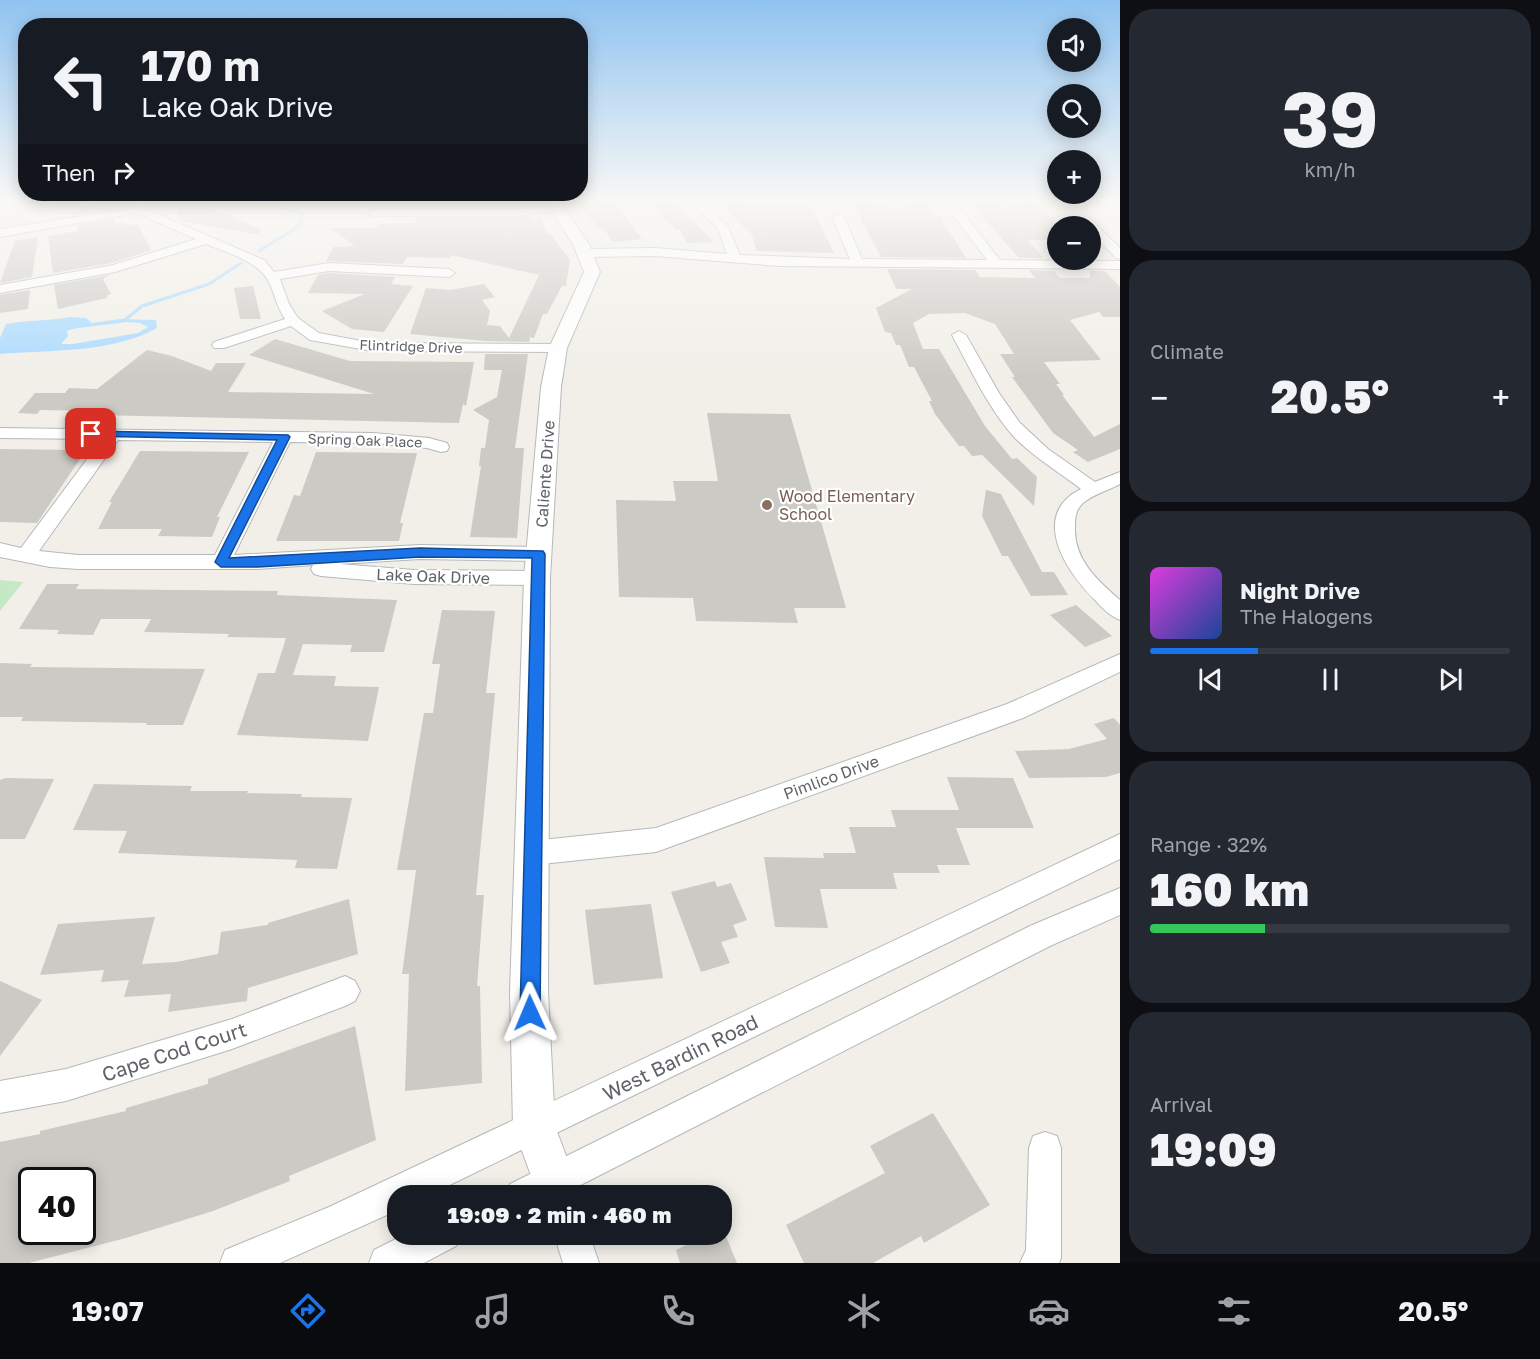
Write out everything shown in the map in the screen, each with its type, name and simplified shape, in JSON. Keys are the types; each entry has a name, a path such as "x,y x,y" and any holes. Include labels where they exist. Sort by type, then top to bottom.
{"street":[{"path":"0,290 105,271 142,260"},
{"path":"253,260 260,263 273,276 328,267 449,273"},
{"name":"Caliente Drive","path":"554,1185 534,1126 529,992 537,566 551,387 558,348 592,272 589,260"},
{"path":"756,260 1120,265"},
{"path":"992,260 996,265"},
{"name":"Flintridge Drive","path":"273,276 282,304 293,321 315,337 372,347 558,348"},
{"path":"219,345 293,321"},
{"path":"958,334 1015,427 1030,442 1094,490"},
{"name":"Spring Oak Place","path":"0,433 374,438 429,443 441,447"},
{"path":"26,555 114,434"},
{"path":"221,562 284,437"},
{"path":"1120,477 1078,498 1066,513 1066,544 1076,564 1093,586 1120,612"},
{"name":"Lake Oak Drive","path":"0,550 78,562 258,562 414,577 537,566"},
{"name":"Pimlico Drive","path":"532,853 656,840 1015,711 1120,662"},
{"name":"West Bardin Road","path":"238,1263 341,1219 1120,846"},
{"path":"561,1185 1040,936 1120,901"},
{"name":"Cape Cod Court","path":"0,1097 66,1085 210,1041 345,991"},
{"path":"1038,1263 1043,1258 1045,1148"},
{"path":"387,1263 422,1245"},
{"path":"574,1245 580,1263"}],"green space":[{"path":"0,580 23,582 0,611"}],"water":[{"path":"86,318 92,323 120,319 156,320 157,328 140,336 101,346 0,354 0,338 6,324","holes":["125,322 140,323 148,327 138,333 61,344 68,336 67,331"]}],"building":[{"path":"8,260 35,260 32,277 0,283"},
{"path":"51,260 121,260 112,263 53,273"},
{"path":"327,260 405,260 403,264"},
{"path":"473,260 570,260 566,286 562,286 547,314 543,314 534,338 530,337 529,342 485,341 410,334 426,288 450,290 484,284 495,297 482,300 490,311 487,325 500,326 509,338 539,275"},
{"path":"887,269 975,270 980,277 1035,278 1029,270 1054,271 1060,278 1090,278 1090,271 1105,271 1120,287 1120,317 1103,317 1099,312 1070,320 1101,360 1044,362 1060,384 1056,384 1064,395 1062,395 1094,437 1120,424 1120,449 1088,462 1073,452 1078,450 1053,433 1012,377 1015,377 1000,354 1014,354 995,324 965,313 929,314 913,323 923,349 939,349 985,426 1012,459 1017,458 1037,477 1034,506 982,455 972,456 964,446 959,446 935,414 929,401 932,401 914,367 909,367 900,345 896,345 891,333 885,332 876,308 912,289 896,289"},
{"path":"329,273 395,277 391,284 413,286 384,332 352,329 322,311 365,294 308,293 318,275"},
{"path":"109,275 103,279 111,294 107,295 107,298 58,309 54,285"},
{"path":"253,286 261,319 240,319 234,288"},
{"path":"30,290 28,309 0,313 0,295"},
{"path":"275,339 350,361 474,362 466,406 463,404 459,423 94,415 97,411 40,410 37,414 18,413 35,393 65,393 69,388 97,389 147,350 172,356 211,371 216,363 246,363 228,392 374,394 249,355"},
{"path":"485,354 528,354 515,448 524,448 517,538 470,537 481,466 479,466 481,448 485,448 489,420 473,410 497,397 502,370 484,370"},
{"path":"707,413 790,414 846,608 794,608 798,623 696,621 693,598 619,597 616,500 676,501 673,481 718,481"},
{"path":"0,449 76,450 74,453 84,453 37,523 0,522"},
{"path":"140,451 249,452 217,517 220,517 212,537 158,536 162,529 98,529 112,502 109,502"},
{"path":"316,452 417,453 400,523 403,523 399,541 276,541 294,495 300,496"},
{"path":"986,490 1001,494 1042,572 1054,572 1068,595 1031,596 1008,556 1002,556 982,516"},
{"path":"47,584 79,584 76,589 278,591 277,595 397,600 384,652 350,652 352,645 303,644 293,675 336,676 334,686 379,687 368,741 237,735 258,673 275,673 286,638 144,632 151,619 101,619 93,635 57,634 59,630 19,629"},
{"path":"1076,605 1112,636 1085,647 1050,615"},
{"path":"442,610 495,611 486,693 495,693 476,895 484,895 477,986 480,986 482,1083 405,1091 409,974 402,974 416,870 397,870 424,713 433,713 440,664 432,664"},
{"path":"0,663 32,664 30,667 205,669 183,725 146,725 147,723 21,721 23,717 0,717"},
{"path":"1114,718 1120,725 1120,773 1106,777 1029,778 1015,751 1069,749 1107,739 1094,724"},
{"path":"947,777 1013,778 1034,828 956,828 970,865 937,865 940,873 893,873 897,889 820,889 828,928 775,927 764,857 824,858 823,853 856,853 849,827 896,827 891,810 959,810"},
{"path":"5,778 54,779 25,839 0,839 0,780"},
{"path":"94,784 192,786 190,791 248,791 247,793 302,794 301,797 352,798 337,869 295,868 297,860 118,853 127,831 73,830"},
{"path":"715,881 717,887 731,883 747,920 733,925 738,937 721,942 730,963 701,972 671,892"},
{"path":"349,899 358,954 248,988 247,1001 168,1012 171,994 124,997 129,980 101,982 104,970 40,975 58,924 155,917 142,964 176,962 218,954 221,932 268,925 268,923"},
{"path":"651,904 663,978 594,985 585,910"},
{"path":"0,981 42,1000 0,1056"},
{"path":"355,1026 376,1140 289,1176 290,1181 213,1211 126,1238 29,1263 0,1263 0,1142 126,1111 126,1108 208,1084 208,1079"},
{"path":"933,1113 990,1205 924,1243 921,1236 873,1263 804,1263 786,1225 885,1173 870,1146"},
{"path":"686,1245 730,1245 737,1263 680,1263 676,1250"}],"waterway":[{"path":"120,321 125,320 142,306 209,284 241,263"}],"place":[{"name":"Wood Elementary School","path":"767,505"}],"route":[{"path":"91,434 284,437 221,562 258,562 420,552 538,554 530,1013"}]}
